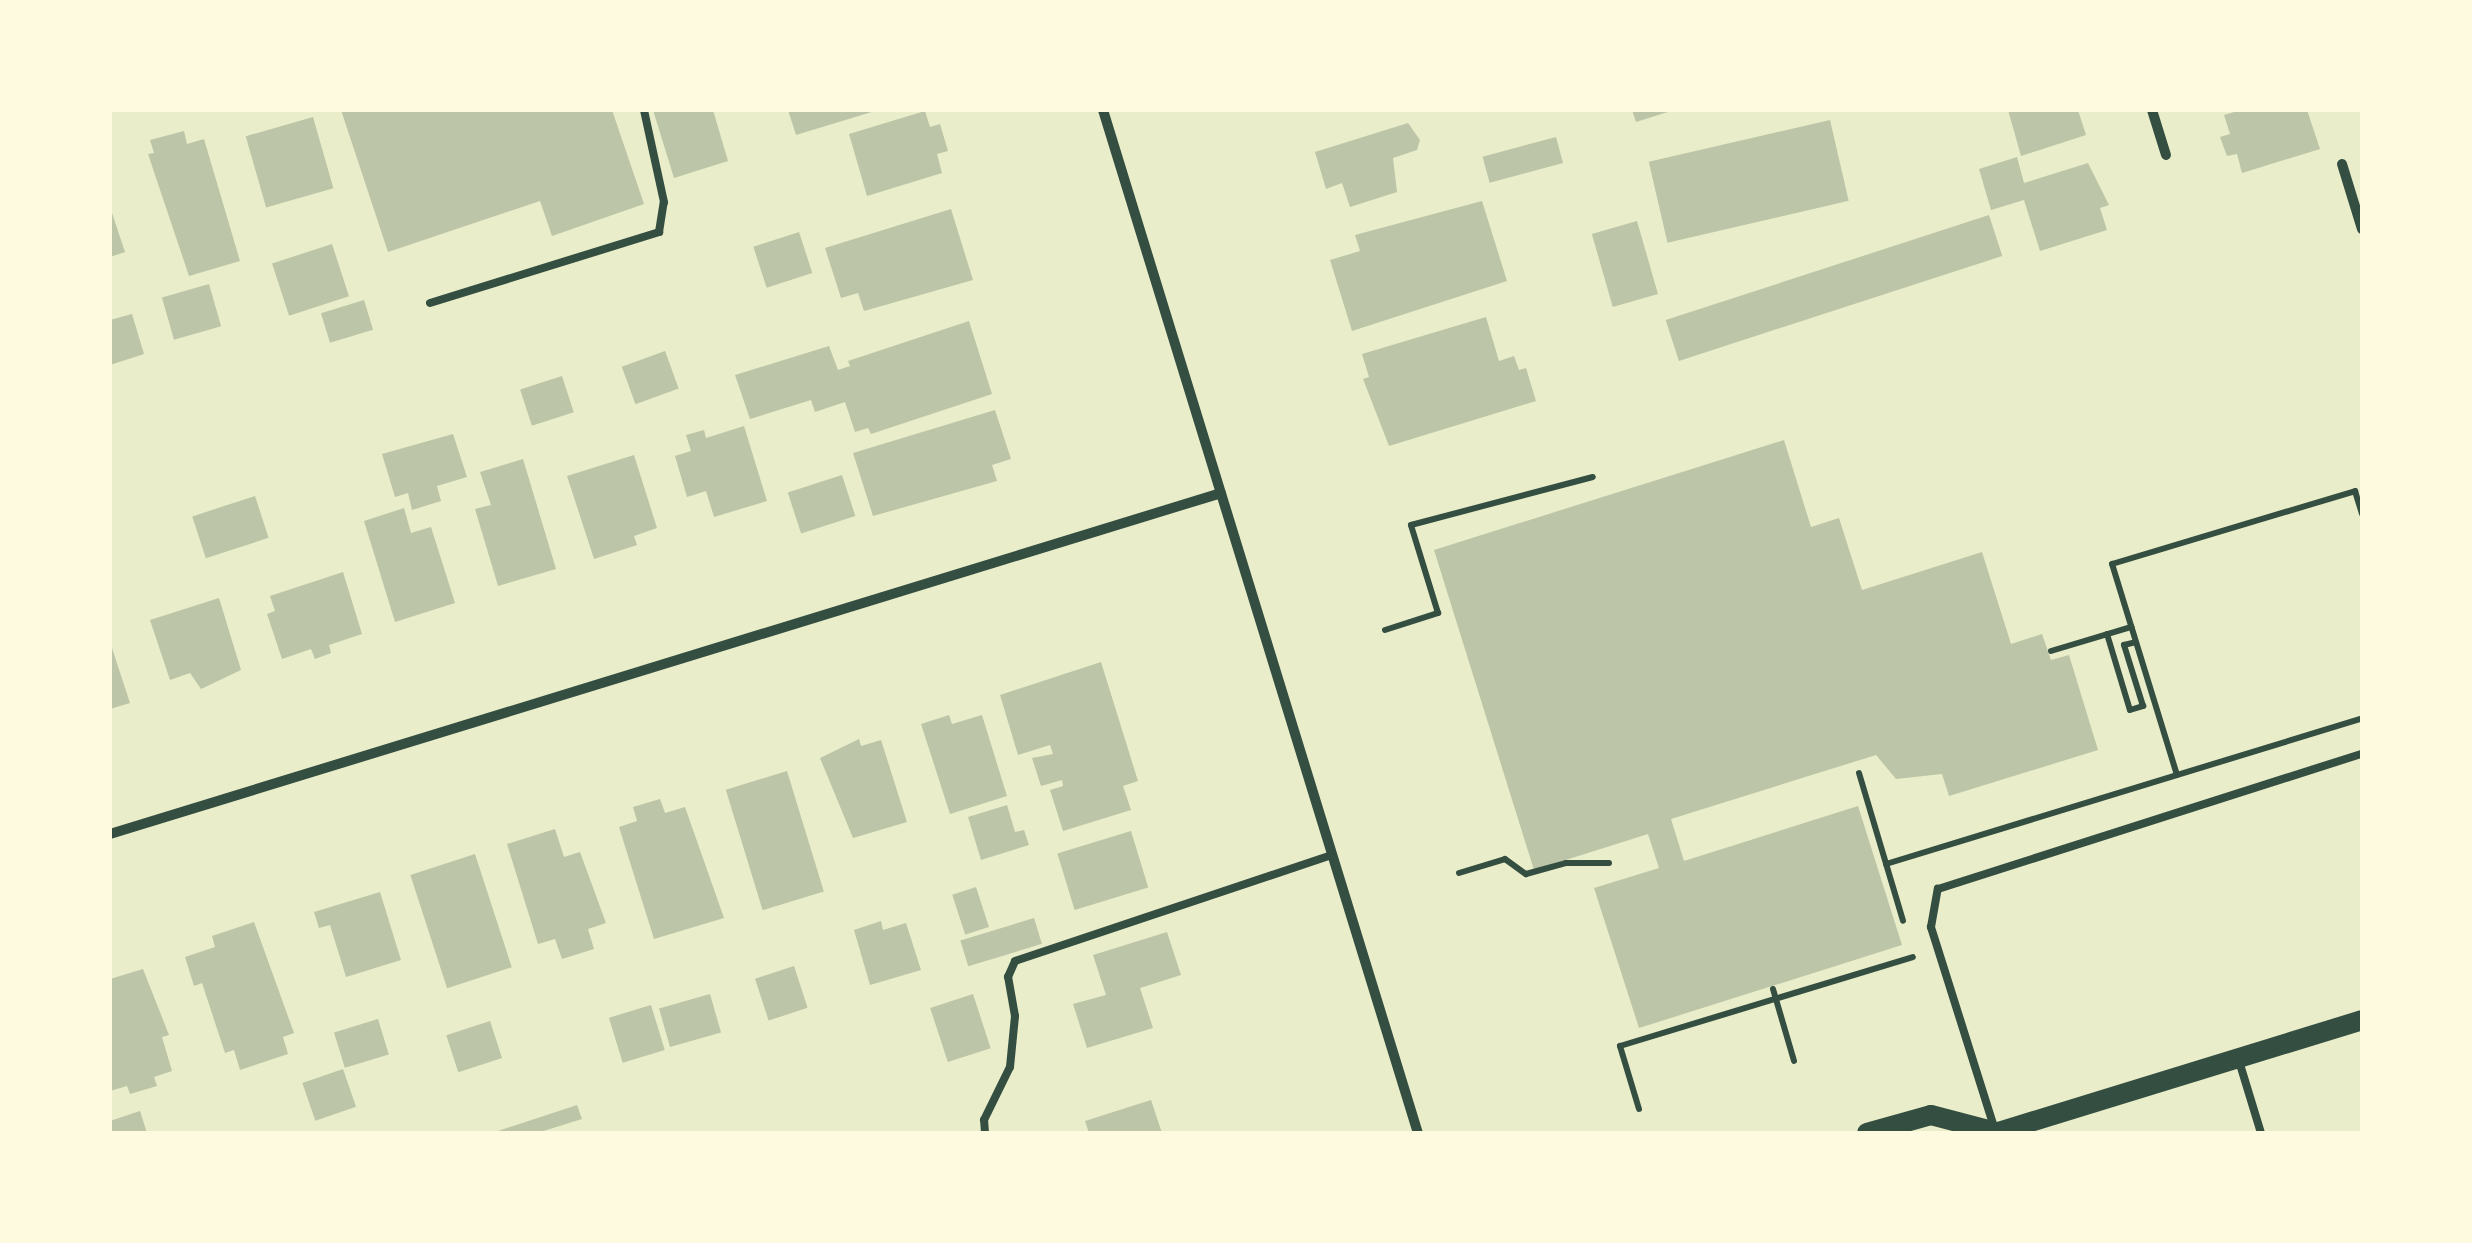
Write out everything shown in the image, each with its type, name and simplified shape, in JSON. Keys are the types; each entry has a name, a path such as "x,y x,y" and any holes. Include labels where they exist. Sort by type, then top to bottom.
{"main road":[{"path":"1867,1133 1931,1115 1995,1132 2362,1020"}],"street":[{"path":"1103,110 1418,1133"},
{"path":"2152,110 2166,155"},
{"path":"2342,164 2362,229"},
{"path":"110,834 1221,494"}],"lane":[{"path":"430,304 659,232 664,202 644,110"},
{"path":"1995,1132 1931,928 1938,889 2362,754"},
{"path":"985,1133 984,1120 1010,1066 1014,1016 1008,977 1015,961 1332,855"},
{"path":"2238,1058 2261,1133"}],"path":[{"path":"1385,630 1438,613 1412,525 1593,477"},
{"path":"2177,775 2112,564 2355,491 2362,514"},
{"path":"2051,651 2132,627"},
{"path":"2107,634 2130,710 2143,706 2124,646 2136,642"},
{"path":"1886,864 2361,718"},
{"path":"1859,774 1875,829"},
{"path":"1459,873 1504,859 1526,874 1566,863 1609,863"},
{"path":"1640,1108 1620,1046 1914,956"},
{"path":"1773,989 1794,1061"}],"building":[{"path":"341,110 612,110 644,204 552,236 540,201 388,252"},
{"path":"653,110 713,110 728,161 674,178"},
{"path":"788,110 875,110 875,111 796,135"},
{"path":"1632,110 1671,110 1671,111 1636,122"},
{"path":"2008,110 2078,110 2086,135 2021,156"},
{"path":"2241,110 2307,110 2320,149 2242,173 2237,154 2227,156 2220,137 2230,134 2224,115"},
{"path":"925,111 930,127 940,124 948,151 937,154 942,173 867,196 849,134"},
{"path":"313,117 333,188 266,207 246,136"},
{"path":"1830,120 1849,201 1667,243 1649,162"},
{"path":"1408,123 1420,140 1417,150 1393,158 1397,192 1350,207 1342,183 1326,189 1315,152"},
{"path":"184,131 187,144 204,139 240,261 189,276 148,154 154,153 150,140"},
{"path":"1556,137 1563,163 1490,183 1483,157"},
{"path":"2017,157 2024,183 2088,163 2109,205 2100,208 2107,230 2040,251 2024,200 1991,210 1979,169"},
{"path":"1482,201 1507,281 1352,331 1330,260 1360,251 1355,235"},
{"path":"110,207 125,252 110,257"},
{"path":"951,209 973,280 864,311 858,293 841,298 825,248"},
{"path":"1989,215 2002,256 1679,361 1666,320"},
{"path":"1637,221 1658,294 1613,307 1592,234"},
{"path":"799,232 812,273 767,288 753,247"},
{"path":"332,244 349,296 289,316 272,263"},
{"path":"209,284 221,326 174,340 162,298"},
{"path":"364,300 373,330 330,343 321,313"},
{"path":"132,314 144,354 110,365 110,320"},
{"path":"1486,317 1499,361 1514,356 1519,370 1526,368 1536,401 1389,446 1363,379 1369,377 1362,354"},
{"path":"969,321 992,394 871,434 868,428 855,432 845,402 815,412 811,400 750,419 735,375 829,346 838,370 850,366 848,361"},
{"path":"665,351 679,389 635,404 622,367"},
{"path":"562,376 574,412 532,426 520,390"},
{"path":"995,410 1011,459 992,465 997,481 873,516 853,453"},
{"path":"744,426 767,501 714,517 706,491 687,497 675,456 691,451 686,435 704,430 706,438"},
{"path":"453,434 467,477 437,486 441,501 412,510 408,493 395,497 382,454"},
{"path":"1784,440 1811,527 1839,518 1862,590 1982,552 2011,644 2042,634 2051,660 2069,655 2098,750 1949,796 1942,774 1896,779 1876,755 1671,819 1684,861 1858,806 1902,945 1639,1028 1594,888 1659,868 1648,834 1534,870 1434,550"},
{"path":"634,455 657,528 634,536 637,545 594,559 567,476"},
{"path":"523,459 556,569 498,586 475,509 491,505 480,472"},
{"path":"842,475 855,516 801,534 788,493"},
{"path":"255,496 269,538 206,558 192,516"},
{"path":"404,508 411,533 431,527 455,603 395,622 364,521"},
{"path":"343,572 362,634 329,645 331,653 315,659 311,649 282,659 267,614 275,611 270,596"},
{"path":"219,598 241,670 201,689 190,673 170,680 150,620"},
{"path":"110,642 130,703 110,709"},
{"path":"1101,662 1138,781 1123,786 1131,810 1063,831 1050,790 1063,786 1062,780 1041,786 1032,758 1053,754 1050,745 1018,755 1000,695"},
{"path":"949,715 952,724 982,715 1007,796 950,814 921,724"},
{"path":"859,739 861,746 881,740 907,822 853,838 820,758"},
{"path":"787,771 824,891 763,910 726,790"},
{"path":"660,799 665,813 685,807 724,918 654,939 619,827 637,821 633,807"},
{"path":"1007,805 1015,832 1024,830 1029,845 981,860 968,817"},
{"path":"555,829 564,857 580,852 606,923 588,929 594,949 562,959 555,939 538,944 507,844"},
{"path":"1131,831 1148,887 1075,910 1057,854"},
{"path":"475,854 512,967 447,988 410,875"},
{"path":"976,887 989,927 965,935 952,895"},
{"path":"380,892 401,960 346,977 330,925 319,928 314,912"},
{"path":"1034,918 1042,944 968,966 960,941"},
{"path":"881,921 883,930 906,923 921,970 870,985 854,930"},
{"path":"254,922 294,1033 283,1037 288,1054 240,1070 234,1050 225,1053 202,983 194,986 185,957 215,947 212,936"},
{"path":"1167,932 1181,975 1140,988 1153,1028 1087,1048 1073,1004 1106,995 1093,955"},
{"path":"794,966 808,1008 769,1021 755,979"},
{"path":"143,969 169,1035 162,1037 172,1071 154,1077 157,1086 130,1094 127,1086 110,1091 110,979"},
{"path":"710,994 721,1032 670,1047 659,1009"},
{"path":"973,994 991,1048 948,1062 930,1008"},
{"path":"651,1005 665,1050 623,1063 609,1018"},
{"path":"378,1019 389,1054 345,1068 334,1032"},
{"path":"490,1021 502,1058 458,1072 446,1035"},
{"path":"343,1069 356,1107 315,1121 302,1083"},
{"path":"1151,1100 1162,1133 1089,1133 1085,1121"},
{"path":"577,1105 582,1119 537,1133 492,1133"},
{"path":"140,1111 147,1133 110,1133 110,1121"}]}
